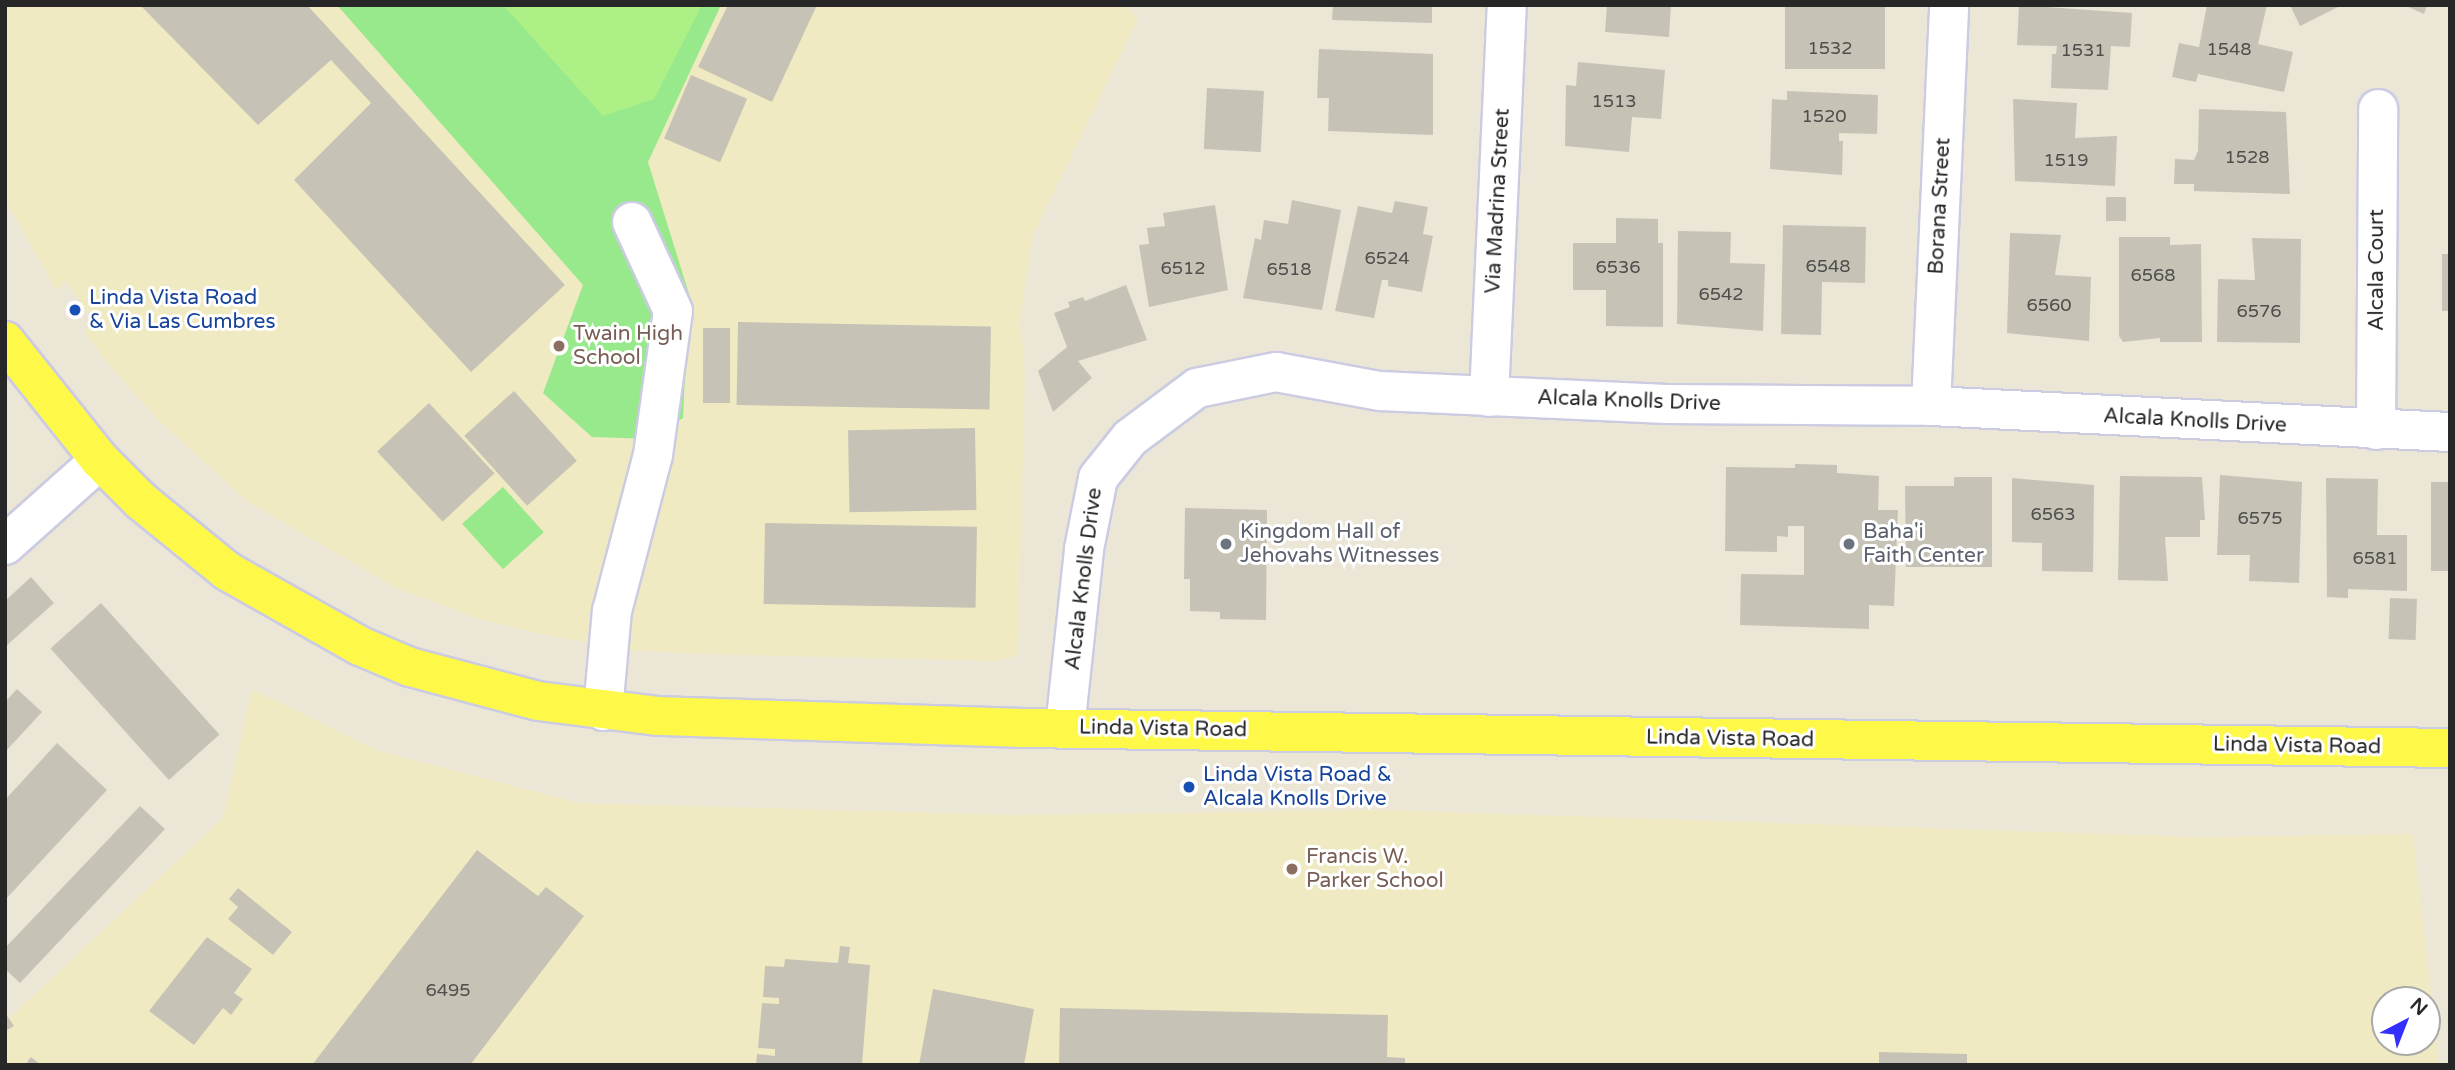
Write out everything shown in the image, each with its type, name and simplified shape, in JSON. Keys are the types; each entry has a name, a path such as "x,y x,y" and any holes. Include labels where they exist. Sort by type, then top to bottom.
{"main road":[{"name":"Linda Vista Road","path":"5,341 100,460 141,501 227,571 360,646 471,685 603,711 1065,727 2450,748"}],"street":[{"name":"Via Madrina Street","path":"1489,397 1507,5"},
{"name":"Borana Street","path":"1931,406 1949,5"},
{"name":"Alcala Court","path":"2376,430 2378,109"},
{"path":"603,711 612,611 653,456 673,310 632,222"},
{"name":"Alcala Knolls Drive","path":"1065,727 1084,549 1098,478 1130,438 1197,388 1276,372 1380,391 1489,397 1931,406 2450,432"},
{"path":"5,545 100,460"}],"shaded area":[{"name":"Twain High School","path":"5,5 1125,5 1138,19 1032,237 1020,322 1025,371 1018,655 999,661 704,654 636,651 549,636 475,618 396,588 248,502 157,419 106,361 84,332 95,322 67,282 56,290 5,199"},
{"name":"Francis W. Parker School","path":"252,689 379,751 579,803 1017,815 1386,810 2198,837 2413,834 2430,986 2371,986 2371,1056 2438,1056 2439,1065 5,1065 5,1022 223,818"}],"green space":[{"path":"337,5 721,5 648,162 689,294 683,418 651,439 592,437 543,393 583,285"},
{"path":"503,5 702,5 654,99 603,116"},
{"path":"503,487 544,532 503,569 462,524"}],"building":[{"path":"140,5 307,5 565,285 471,372 294,180 371,103 331,60 258,125"},
{"path":"728,5 817,5 772,102 698,67"},
{"path":"1333,5 1432,5 1432,23 1332,20"},
{"path":"1607,5 1671,5 1669,37 1605,32"},
{"path":"1785,5 1885,5 1885,69 1785,69"},
{"path":"2019,5 2132,13 2130,47 2111,46 2108,90 2051,88 2052,54 2056,54 2057,46 2017,45"},
{"path":"2207,5 2267,5 2258,44 2293,52 2284,92 2198,74 2196,82 2172,77 2179,43 2199,47"},
{"path":"2290,5 2342,5 2300,26"},
{"path":"2404,5 2427,5 2424,14"},
{"path":"1319,49 1433,54 1433,135 1328,131 1329,98 1317,98"},
{"path":"1578,62 1665,70 1661,119 1632,117 1629,152 1565,146 1566,85 1576,86"},
{"path":"691,75 747,99 720,162 664,139"},
{"path":"1207,88 1264,91 1261,152 1204,149"},
{"path":"1787,91 1878,95 1877,134 1839,133 1839,141 1843,141 1842,175 1770,169 1772,99 1787,100"},
{"path":"2013,99 2077,103 2075,138 2117,136 2115,186 2015,181"},
{"path":"2199,109 2286,112 2290,194 2194,191 2194,184 2174,184 2175,159 2194,160 2198,151"},
{"path":"2106,197 2126,197 2126,221 2106,221"},
{"path":"1292,200 1341,210 1322,310 1243,298 1255,238 1261,240 1264,220 1288,224"},
{"path":"1395,201 1428,207 1423,234 1433,236 1422,292 1388,286 1388,280 1382,280 1374,318 1335,311 1358,206 1392,213"},
{"path":"1215,205 1228,290 1149,307 1139,245 1149,244 1147,228 1165,226 1163,213"},
{"path":"1616,218 1658,219 1658,243 1663,243 1663,327 1606,326 1606,290 1573,290 1573,243 1616,243"},
{"path":"1783,225 1866,227 1865,283 1822,282 1821,335 1781,334"},
{"path":"1678,231 1731,232 1730,263 1765,264 1763,331 1677,324"},
{"path":"2010,233 2061,235 2055,275 2091,277 2089,341 2007,333"},
{"path":"2119,237 2170,237 2170,245 2201,244 2202,342 2160,342 2160,338 2123,342 2119,336"},
{"path":"2252,238 2301,239 2300,343 2217,342 2218,279 2255,280"},
{"path":"2442,254 2450,254 2450,311 2442,311"},
{"path":"1126,285 1147,340 1078,361 1092,378 1053,412 1038,371 1067,347 1054,313 1070,307 1068,302 1083,297 1085,301"},
{"path":"738,322 991,326 990,409 737,405"},
{"path":"703,328 730,328 730,403 703,403"},
{"path":"514,391 577,461 527,506 464,436"},
{"path":"429,403 494,473 443,522 377,451"},
{"path":"975,428 976,510 849,512 848,430"},
{"name":"Baha'i Faith Center","path":"1795,464 1837,465 1837,473 1879,476 1878,510 1898,510 1894,606 1869,605 1869,629 1740,625 1741,574 1804,575 1804,526 1788,526 1788,537 1777,536 1777,552 1725,551 1726,467 1795,468"},
{"path":"2220,475 2302,482 2299,583 2249,581 2250,555 2217,555"},
{"path":"2120,476 2202,477 2205,520 2200,520 2200,537 2165,537 2168,581 2118,580"},
{"path":"1954,477 1992,477 1992,567 1906,567 1905,486 1954,486"},
{"path":"2012,478 2094,485 2093,572 2042,571 2042,543 2012,542"},
{"path":"2326,478 2378,479 2377,535 2407,535 2407,591 2348,589 2348,598 2327,597"},
{"path":"2431,482 2450,482 2450,571 2431,571"},
{"name":"Kingdom Hall of Jehovahs Witnesses","path":"1185,508 1267,510 1266,620 1220,619 1220,612 1190,611 1190,579 1184,579"},
{"path":"765,523 977,527 976,608 764,604"},
{"path":"31,577 54,603 5,647 5,601"},
{"path":"2390,598 2417,599 2416,640 2389,639"},
{"path":"101,603 219,735 169,780 50,649"},
{"path":"17,689 42,712 5,752 5,702"},
{"path":"57,743 107,790 5,900 5,800"},
{"path":"140,806 165,829 20,983 5,969 5,948"},
{"path":"477,850 538,896 546,887 584,916 470,1065 312,1065"},
{"path":"238,888 292,932 273,955 228,919 238,907 229,899"},
{"path":"207,937 252,969 234,993 243,999 231,1015 223,1008 194,1045 149,1011"},
{"path":"840,946 850,947 848,963 870,965 862,1065 756,1065 757,1054 775,1056 775,1049 758,1048 762,1003 779,1004 779,998 763,997 765,966 784,967 785,959 838,963"},
{"path":"933,989 1034,1009 1024,1065 919,1065"},
{"path":"1060,1008 1388,1015 1387,1057 1405,1058 1405,1065 1059,1065"},
{"path":"5,1013 14,1026 5,1031"},
{"path":"1879,1052 1967,1054 1967,1065 1879,1065"},
{"path":"31,1057 41,1065 25,1065"}],"place":[{"name":"Linda Vista Road & Via Las Cumbres","path":"75,310"},
{"name":"Twain High School","path":"559,346"},
{"name":"Kingdom Hall of Jehovahs Witnesses","path":"1226,544"},
{"name":"Baha'i Faith Center","path":"1849,544"},
{"name":"Linda Vista Road & Alcala Knolls Drive","path":"1189,787"},
{"name":"Francis W. Parker School","path":"1292,869"}]}
